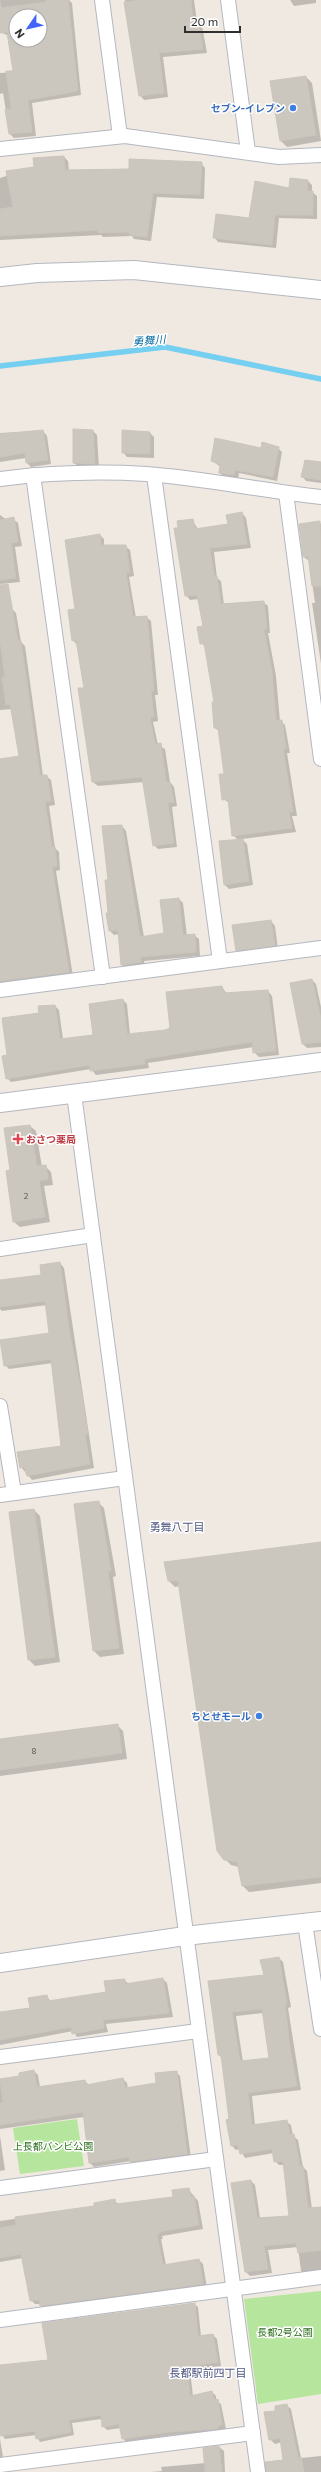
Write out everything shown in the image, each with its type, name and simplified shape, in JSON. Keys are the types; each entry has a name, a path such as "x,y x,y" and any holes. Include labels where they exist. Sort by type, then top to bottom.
{"street":[{"path":"102,0 120,136"},
{"path":"228,0 248,152"},
{"path":"0,149 120,136 279,157 321,155"},
{"path":"0,277 37,273 134,270 321,290"},
{"path":"0,479 33,475 106,472 154,475 321,497"},
{"path":"33,475 103,976"},
{"path":"154,475 220,961"},
{"path":"286,493 321,759"},
{"path":"0,990 321,948"},
{"path":"0,1103 321,1062"},
{"path":"74,1094 185,1936 258,2472"},
{"path":"0,1249 93,1235"},
{"path":"0,1406 14,1493"},
{"path":"0,1495 125,1478"},
{"path":"0,1963 185,1936 313,1922 321,2029"},
{"path":"0,2057 198,2031"},
{"path":"0,2188 216,2159"},
{"path":"0,2320 321,2276"},
{"path":"0,2465 253,2433"}],"green space":[{"name":"上長都バンビ公園","path":"77,2119 84,2166 20,2174 13,2128"},
{"name":"長都2号公園","path":"321,2291 321,2394 258,2404 244,2299"}],"building":[{"path":"46,0 68,0 78,91 28,100 32,132 9,134 5,109 11,109 6,71 13,71 9,48 48,48 48,8 8,8 8,38 7,32 0,33 0,8 46,2"},
{"path":"142,0 191,0 193,21 198,20 203,49 159,53 164,93 139,96 124,2"},
{"name":"セブン-イレブン","path":"306,76 316,135 280,141 270,81"},
{"path":"64,156 65,170 129,169 129,159 202,162 200,195 153,193 147,237 129,235 129,232 98,233 97,230 0,236 0,209 13,207 6,171 34,167 33,158"},
{"path":"290,178 308,180 307,191 313,191 313,215 275,215 272,245 213,238 216,214 249,218 255,181 289,188"},
{"path":"73,429 93,430 95,464 73,463"},
{"path":"43,430 48,460 26,463 25,453 0,457 0,434"},
{"path":"122,430 150,432 150,454 122,453"},
{"path":"215,438 261,448 262,442 279,447 273,477 235,470 234,475 219,473 220,464 211,461"},
{"path":"305,460 321,462 321,480 301,477"},
{"path":"242,512 247,544 210,548 214,576 217,576 221,604 264,601 267,629 264,629 272,671 276,721 282,720 286,749 283,749 293,812 289,812 292,828 232,836 228,799 222,800 219,774 224,774 218,728 214,728 212,702 214,702 204,643 200,644 197,627 203,626 197,595 185,596 174,528 178,528 177,521 193,519 195,529 228,524 226,515"},
{"path":"14,517 18,542 11,543 16,578 0,580 0,520"},
{"path":"320,521 321,586 312,586 308,556 303,557 299,524"},
{"path":"100,534 101,545 126,545 130,572 126,573 133,617 147,616 154,691 151,691 154,717 150,717 155,744 161,743 166,782 170,782 174,802 168,803 174,843 153,846 142,777 92,782 78,688 84,688 76,640 72,641 68,610 75,609 65,540"},
{"path":"8,584 18,641 21,641 40,775 47,775 51,801 45,802 52,847 55,847 57,866 52,867 69,972 0,981 0,759 19,756 10,704 6,705 2,677 5,677 0,640 0,585"},
{"path":"122,825 140,937 164,933 160,900 179,898 183,935 195,934 196,952 140,957 141,962 121,965 118,930 109,931 106,913 108,913 105,880 108,880 102,826"},
{"path":"243,839 249,881 224,885 219,841"},
{"path":"271,920 275,946 236,951 232,925"},
{"path":"312,979 321,1019 321,1042 302,1044 290,983"},
{"path":"222,986 224,993 268,990 276,1051 253,1053 252,1042 144,1059 145,1064 90,1071 90,1065 6,1079 2,1056 7,1055 2,1018 39,1013 38,1006 55,1005 60,1039 93,1035 89,1004 123,999 127,1034 165,1030 170,1028 166,992"},
{"path":"30,1125 37,1166 46,1165 48,1179 39,1181 45,1217 13,1222 6,1171 10,1170 4,1128"},
{"path":"60,1262 69,1329 88,1434 85,1434 90,1464 27,1476 24,1467 20,1468 17,1452 61,1446 51,1359 4,1366 0,1340 49,1333 45,1301 0,1307 0,1280 41,1275 40,1265"},
{"path":"99,1501 111,1571 108,1571 119,1648 93,1651 74,1504"},
{"path":"34,1509 55,1657 28,1660 9,1512"},
{"name":"ちとせモール","path":"321,1542 321,1877 242,1886 237,1862 224,1860 217,1851 178,1581 168,1581 164,1562"},
{"path":"118,1724 122,1753 0,1770 0,1739"},
{"path":"279,1957 287,2004 285,2004 290,2048 297,2086 248,2093 252,2125 287,2120 290,2135 294,2134 300,2166 303,2166 308,2208 321,2207 321,2250 298,2253 296,2243 264,2246 268,2269 245,2272 231,2183 251,2180 257,2218 289,2216 283,2161 274,2162 272,2149 240,2154 238,2145 231,2146 226,2120 229,2119 221,2055 218,2055 208,1981 264,1975 260,1960","holes":["262,2009 269,2058 240,2061 232,2012"]},
{"path":"163,1978 169,2013 103,2020 104,2028 72,2034 71,2027 0,2040 0,2012 30,2008 28,1998 47,1995 48,2001 106,1992 104,1981 125,1979 125,1984"},
{"path":"34,2070 37,2087 85,2080 86,2085 123,2078 125,2088 156,2083 155,2073 177,2071 187,2154 130,2162 129,2157 89,2163 83,2112 0,2125 0,2103 3,2103 0,2079 19,2076 19,2073"},
{"path":"189,2188 191,2197 194,2196 199,2225 159,2232 159,2235 157,2235 163,2265 199,2259 203,2284 40,2306 39,2300 30,2301 21,2254 0,2258 0,2228 16,2225 15,2217 94,2206 94,2203 115,2199 116,2204 173,2197 172,2190"},
{"path":"195,2303 198,2336 213,2334 218,2362 187,2367 190,2396 212,2391 214,2400 218,2399 222,2425 218,2426 218,2429 169,2432 122,2439 119,2424 102,2427 101,2415 69,2420 71,2432 36,2439 35,2431 0,2436 0,2365 48,2360 42,2323"},
{"path":"287,2404 298,2458 301,2457 304,2472 266,2472 265,2462 283,2460 280,2438 269,2440 264,2412 275,2411 275,2406"},
{"path":"219,2446 222,2472 205,2472 203,2448"}],"waterway":[{"name":"勇舞川","path":"0,366 165,347 321,379"}],"place":[{"name":"セブン-イレブン","path":"293,108"},
{"name":"おさつ薬局","path":"18,1139"},
{"name":"ちとせモール","path":"259,1716"}],"district":[{"name":"勇舞八丁目","path":"177,1526"},
{"name":"長都駅前四丁目","path":"208,2372"}]}
